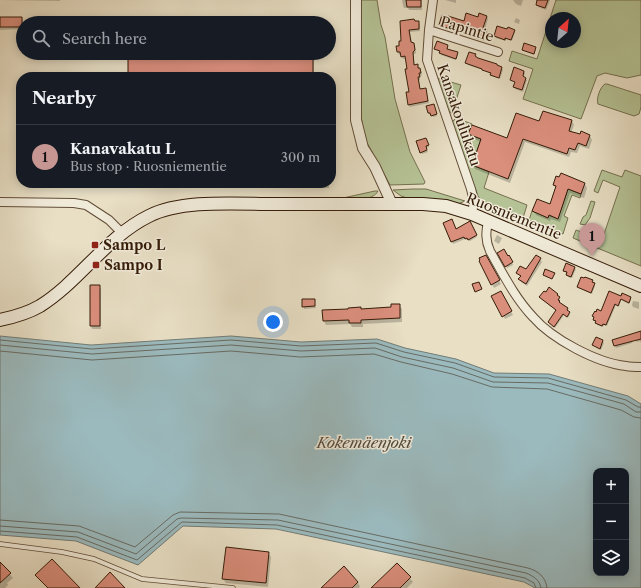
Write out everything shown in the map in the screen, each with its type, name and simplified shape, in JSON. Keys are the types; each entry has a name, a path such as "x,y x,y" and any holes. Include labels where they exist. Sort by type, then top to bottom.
{"main road":[{"name":"Ruosniementie","path":"0,320 17,316 39,307 122,233 150,215 168,209 208,204 423,204 446,206 488,220 641,286"}],"street":[{"path":"356,0 356,120 363,148 375,167 392,204"},
{"name":"Kansakoulukatu","path":"433,0 427,60 471,189 474,201 472,214"},
{"name":"Papintie","path":"429,30 498,52"},
{"path":"0,202 74,203 86,205 109,220 122,233"},
{"path":"488,220 486,237 490,251 518,298 533,318 545,330 582,352 607,362 625,366 641,367"}],"lane":[{"path":"0,544 62,552 94,560 142,579 233,588"}],"green space":[{"path":"361,0 377,0 381,25 385,37 395,99 410,152 425,182 424,184 390,185 364,137 361,115"},
{"path":"556,0 641,0 641,75 627,78 605,73 597,76 581,119 523,99 533,69 509,61 512,51 537,59 545,34 545,48 581,48 581,12 552,12"},
{"path":"437,78 461,85 452,113 448,111"},
{"path":"605,84 641,95 641,107 639,114 634,116 598,104 599,93"},
{"path":"456,118 472,124 468,134 481,139 472,165 489,172 484,188 527,205 523,218 481,200 478,196 451,123"},
{"path":"602,170 622,177 625,170 641,176 641,266 573,238 576,230 602,240 620,187 603,180 598,193 594,191"},
{"path":"426,189 465,201 458,204 435,199 407,198 401,196 393,190"},
{"path":"568,189 581,194 580,198 572,195 564,216 568,218 563,234 529,220 532,211 558,218"},
{"path":"378,191 372,197 357,199 343,198"},
{"path":"591,201 595,202 590,218 585,225 580,224 583,217 586,215"}],"water":[{"name":"Kokemäenjoki","path":"0,336 91,345 231,336 301,342 377,339 405,348 456,359 494,373 549,374 628,396 641,404 641,588 535,588 524,582 276,529 183,526 138,565 76,541 0,535"}],"building":[{"path":"406,0 421,0 421,7 407,7"},
{"path":"537,0 548,0 545,8 536,5"},
{"path":"466,13 478,17 479,13 487,16 483,28 487,29 484,40 473,36 475,29 466,27 465,30 455,26 454,30 439,25 442,15 464,21"},
{"path":"0,17 16,17 16,27 0,27"},
{"path":"414,19 415,21 419,21 419,29 409,30 411,42 414,43 415,50 413,52 414,65 418,64 418,68 420,68 421,73 419,73 420,77 418,77 420,89 426,88 428,101 408,105 406,92 409,92 405,69 407,69 405,56 401,57 400,52 397,52 396,46 399,46 399,41 401,41 400,21"},
{"path":"497,26 507,29 508,27 515,30 511,40 505,38 505,40 494,36"},
{"path":"437,41 448,45 447,49 458,52 456,59 439,53 440,51 434,49"},
{"path":"524,43 536,47 534,54 522,50"},
{"path":"469,52 476,54 475,56 478,58 502,67 499,78 490,75 491,73 482,69 465,63"},
{"path":"128,60 313,60 313,72 128,72"},
{"path":"514,67 524,71 523,76 526,78 522,90 513,87 515,82 510,80"},
{"path":"434,104 437,114 431,116 430,113 428,113 426,106"},
{"path":"543,111 572,120 569,131 580,134 581,131 590,135 586,146 578,143 575,150 569,148 567,154 523,139 508,179 472,165 481,139 468,134 472,125 507,138 516,113 539,121"},
{"path":"426,138 429,145 426,146 427,150 420,153 416,141"},
{"path":"561,173 585,183 581,194 568,189 558,219 549,215 548,218 532,211 537,199 550,204 556,186 553,185 556,176 559,177"},
{"path":"452,219 456,229 470,221 477,235 468,240 464,237 451,242 443,223"},
{"path":"504,249 513,262 505,267 497,253"},
{"path":"486,255 500,280 491,285 479,261 479,258"},
{"path":"536,255 541,258 526,284 518,279 521,276 516,273 520,266 526,269"},
{"path":"566,263 575,267 571,277 566,275 567,272 563,271"},
{"path":"545,269 555,273 552,279 543,275"},
{"path":"581,277 593,280 592,282 595,283 591,293 577,287"},
{"path":"479,282 482,289 475,292 472,284"},
{"path":"90,285 100,285 100,326 90,326"},
{"path":"549,287 558,294 557,295 560,297 558,300 560,301 559,302 568,308 567,310 570,312 567,317 563,314 554,327 548,322 556,310 539,297 544,291 546,292"},
{"path":"501,291 512,311 502,317 491,296"},
{"path":"609,291 621,296 622,293 631,297 629,303 621,299 618,306 615,304 606,325 603,324 602,326 595,323 596,321 593,320 594,317 592,316 597,309 601,311"},
{"path":"302,299 315,299 315,306 302,307"},
{"path":"391,304 400,304 400,318 361,320 361,323 349,323 349,320 323,321 322,310 361,307 361,309 391,307"},
{"path":"641,331 641,339 614,346 612,340"},
{"path":"596,337 603,340 600,349 592,345"},
{"path":"226,547 269,552 266,583 222,579"},
{"path":"52,559 80,588 48,588 35,575"},
{"path":"0,562 11,573 0,583"},
{"path":"397,563 411,577 400,588 371,588"},
{"path":"344,566 358,582 352,588 321,588"},
{"path":"110,572 125,588 95,588"}],"place":[{"name":"Sampo L","path":"95,245"},
{"name":"Kanavakatu L","path":"592,256"},
{"name":"Sampo I","path":"96,265"}]}
